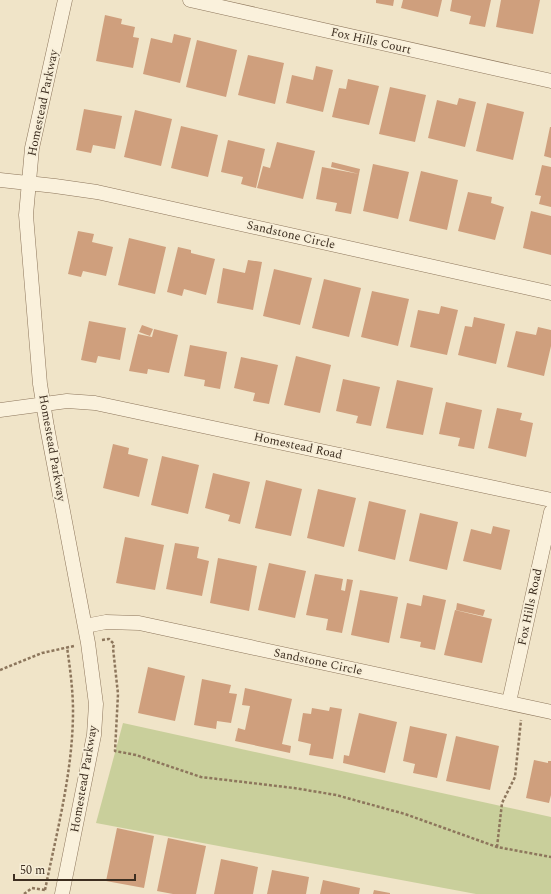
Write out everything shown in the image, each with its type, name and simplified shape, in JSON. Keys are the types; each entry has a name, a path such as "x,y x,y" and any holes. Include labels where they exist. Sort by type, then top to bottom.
{"street":[{"name":"Homestead Parkway","path":"62,894 94,735 96,704 85,626 44,405 26,215 32,148 65,0"},
{"name":"Fox Hills Court","path":"190,0 551,81"},
{"name":"Sandstone Circle","path":"0,180 29,182 97,192 551,293"},
{"name":"Homestead Road","path":"0,410 67,402 95,403 551,500"},
{"name":"Fox Hills Road","path":"509,702 551,512"},
{"name":"Sandstone Circle","path":"85,626 106,622 139,623 551,712"}],"path":[{"path":"109,639 114,644 113,648 118,694 115,750 136,755 202,777 294,788 336,795 405,814 497,847 551,857"},
{"path":"0,670 42,653 74,646"},
{"path":"24,894 32,888 45,890 63,802 72,742 73,711 72,679 67,647"},
{"path":"497,847 502,803 515,776 521,719"}],"green space":[{"path":"123,723 551,817 551,894 476,894 96,823"}],"building":[{"path":"376,0 394,0 393,6 376,3"},
{"path":"403,0 442,0 438,17 401,8"},
{"path":"452,0 491,0 485,27 469,24 471,16 450,11"},
{"path":"501,0 540,0 533,34 496,27"},
{"path":"105,15 122,19 121,24 135,27 133,37 139,38 133,68 96,61"},
{"path":"174,34 191,38 180,83 143,74 151,38 172,43"},
{"path":"197,40 237,50 226,97 186,87"},
{"path":"248,55 284,63 275,104 238,95"},
{"path":"316,66 333,70 323,112 286,103 292,75 313,80"},
{"path":"348,79 379,86 369,125 332,117 339,88 346,89"},
{"path":"390,87 426,95 415,142 379,134"},
{"path":"459,98 476,102 465,147 428,138 437,100 457,105"},
{"path":"487,103 524,112 513,160 476,151"},
{"path":"84,109 122,116 115,149 93,145 91,153 76,150"},
{"path":"135,110 172,119 161,166 124,157"},
{"path":"181,126 218,135 208,177 171,168"},
{"path":"551,127 551,158 544,156"},
{"path":"228,140 265,149 256,188 241,184 243,177 221,172"},
{"path":"277,142 315,151 303,199 257,188 263,166 270,168"},
{"path":"332,162 360,169 359,174 331,167"},
{"path":"373,164 409,172 398,219 363,211"},
{"path":"542,165 551,167 551,207 539,204 541,196 535,195"},
{"path":"322,167 359,174 351,214 335,211 337,203 316,199"},
{"path":"421,171 458,180 447,230 409,221"},
{"path":"468,192 492,197 491,203 504,207 495,240 458,231"},
{"path":"531,211 551,216 551,255 523,248"},
{"path":"78,231 94,234 92,242 113,247 106,276 83,271 81,277 68,274"},
{"path":"129,238 166,247 155,294 118,285"},
{"path":"178,247 191,250 191,253 215,259 206,295 184,289 182,296 167,292"},
{"path":"248,260 262,262 253,310 217,303 223,268 245,273"},
{"path":"274,269 312,278 300,325 263,316"},
{"path":"324,279 361,288 349,337 312,328"},
{"path":"372,291 409,299 398,346 361,337"},
{"path":"441,306 458,310 447,355 410,347 418,310 439,314"},
{"path":"474,317 505,324 496,364 458,355 465,326 472,327"},
{"path":"89,321 126,328 120,360 98,356 96,363 81,360"},
{"path":"142,325 153,329 150,336 139,332"},
{"path":"538,327 551,330 551,346 544,376 507,367 516,331 536,335"},
{"path":"154,329 178,335 169,373 148,369 147,374 129,371 138,334 152,337"},
{"path":"190,345 227,352 220,389 204,386 205,380 184,376"},
{"path":"296,356 331,365 320,413 284,405"},
{"path":"241,357 278,365 269,404 253,401 255,393 234,388"},
{"path":"343,379 380,387 371,426 356,423 358,416 336,411"},
{"path":"397,380 433,388 423,435 386,428"},
{"path":"446,402 482,410 474,449 458,446 460,438 439,434"},
{"path":"497,408 522,413 520,420 533,423 526,457 488,448"},
{"path":"113,444 129,448 128,454 148,459 139,497 103,488"},
{"path":"162,456 199,465 188,514 151,505"},
{"path":"213,473 250,482 240,524 228,521 230,515 205,508"},
{"path":"266,480 302,489 291,536 255,528"},
{"path":"318,489 356,498 344,547 307,538"},
{"path":"369,501 406,510 395,560 358,551"},
{"path":"420,513 458,522 447,570 409,561"},
{"path":"493,526 510,530 501,570 463,561 471,529 491,534"},
{"path":"125,537 164,545 155,590 116,583"},
{"path":"175,543 199,547 197,558 209,561 202,596 166,589"},
{"path":"218,558 257,566 249,611 210,603"},
{"path":"269,563 306,571 295,618 258,610"},
{"path":"315,574 343,579 341,590 345,591 347,579 353,580 342,633 326,630 328,619 306,615"},
{"path":"360,590 398,597 389,643 351,635"},
{"path":"423,595 446,600 435,650 420,647 421,642 400,638 407,603 421,606"},
{"path":"457,603 485,610 483,616 456,610"},
{"path":"455,610 492,619 482,663 444,655"},
{"path":"148,667 185,676 175,721 138,713"},
{"path":"202,679 231,685 229,693 237,694 231,723 217,721 216,729 194,725"},
{"path":"245,688 292,699 282,744 291,746 290,753 235,741 238,728 245,730 250,706 242,705"},
{"path":"330,707 342,709 333,759 309,755 311,744 298,741 303,713 311,714 312,708 329,711"},
{"path":"359,713 397,722 385,773 343,763 344,755 349,756"},
{"path":"410,726 447,734 437,778 413,773 415,764 403,761"},
{"path":"456,736 499,746 490,790 446,781"},
{"path":"534,760 548,763 548,761 551,761 551,795 549,803 526,798"},
{"path":"117,828 154,836 144,888 106,881"},
{"path":"168,838 206,846 196,894 173,894 157,891"},
{"path":"221,859 258,867 253,894 214,894"},
{"path":"272,870 309,877 306,894 267,894"},
{"path":"323,880 360,888 359,894 320,894"},
{"path":"374,890 390,893 390,894 373,894"}]}
